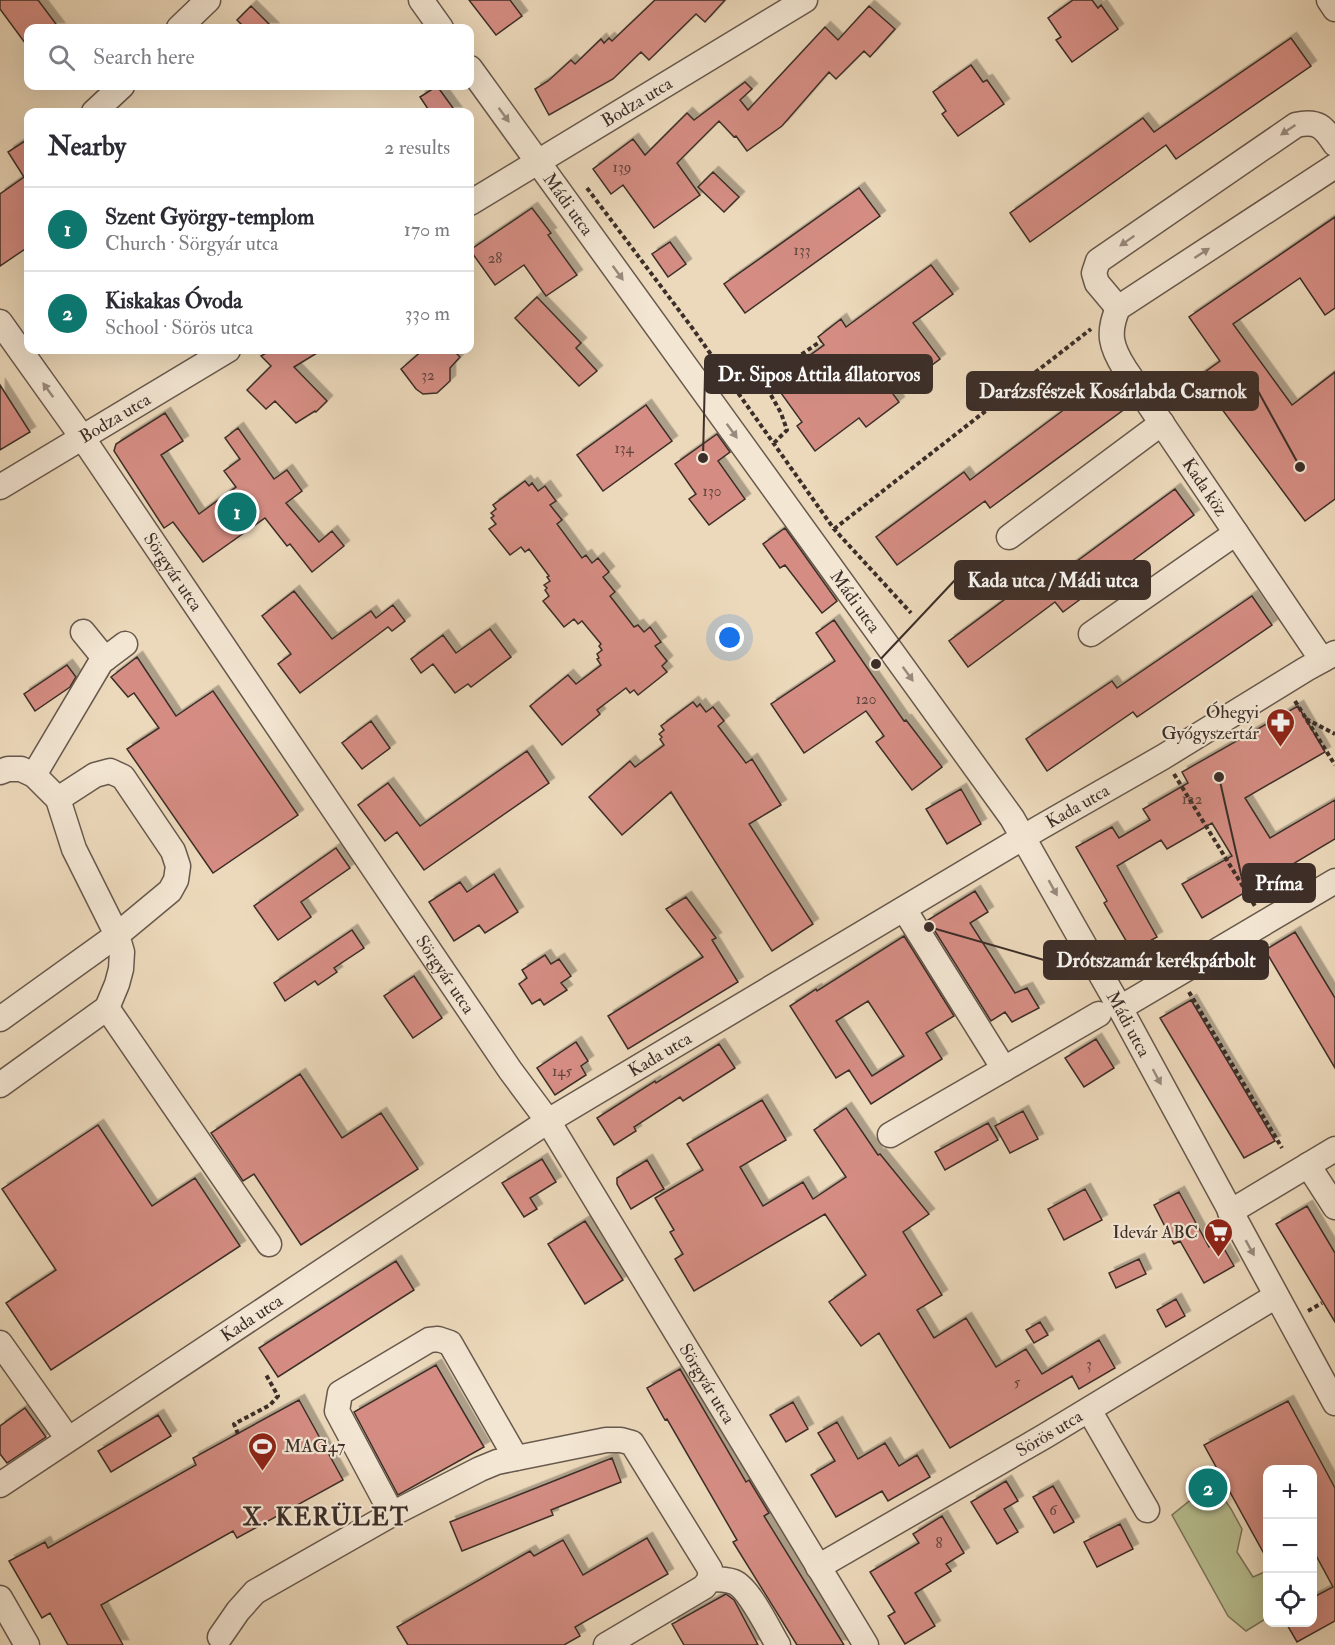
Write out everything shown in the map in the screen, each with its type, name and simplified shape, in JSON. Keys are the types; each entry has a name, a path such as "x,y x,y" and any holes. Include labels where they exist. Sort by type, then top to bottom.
{"street":[{"path":"183,24 208,0"},
{"path":"421,0 438,24"},
{"name":"Bodza utca","path":"474,201 805,0"},
{"path":"1329,0 1335,9"},
{"name":"Mádi utca","path":"474,74 1012,818 1024,837 1110,1011 1230,1212 1335,1403"},
{"path":"98,108 118,90"},
{"path":"1335,144 1327,132 1318,125 1307,122 1296,125 1098,261 1094,273 1097,283 1118,308 1335,166"},
{"name":"Kada köz","path":"1118,308 1112,321 1111,338 1115,353 1236,533 1328,656"},
{"name":"Sörgyár utca","path":"0,322 82,437 504,1060 548,1121 866,1645"},
{"name":"Bodza utca","path":"0,487 221,354"},
{"path":"1009,537 1162,423"},
{"path":"1091,634 1236,533"},
{"path":"83,632 105,659"},
{"path":"34,775 101,662 125,644"},
{"name":"Kada utca","path":"0,1485 548,1121 1024,837 1163,757 1328,656"},
{"path":"0,772 8,769 21,769 34,775 58,800 74,849 117,935 122,952 117,984 106,1008 0,1085"},
{"path":"0,1019 117,935 170,891 176,880 178,866 172,851 123,777 110,771 95,775 58,800"},
{"path":"890,1135 1004,1069 1179,975 1265,921 1335,881"},
{"path":"904,909 1004,1069"},
{"path":"106,1008 269,1244"},
{"path":"1230,1212 1335,1149"},
{"path":"1308,1165 1335,1207"},
{"name":"Sörös utca","path":"818,1567 1089,1410 1276,1296"},
{"path":"392,1514 338,1411 340,1393 429,1340 438,1339 450,1342 516,1458"},
{"path":"0,1343 68,1439"},
{"path":"1089,1410 1147,1510"},
{"path":"220,1637 237,1611 255,1592 392,1514 480,1469 516,1458 606,1440 621,1440 632,1443 710,1569 710,1579 704,1587 606,1645"},
{"path":"710,1579 734,1582 744,1588 778,1645"},
{"path":"0,1598 27,1645"}],"path":[{"path":"587,188 693,328 834,529 910,613"},
{"path":"814,544 1118,308"},
{"path":"774,443 787,430 764,381 821,341"},
{"path":"1335,734 1305,718 1335,765"},
{"path":"1163,757 1265,921"},
{"path":"1179,975 1282,1148"},
{"path":"238,1434 234,1425 270,1405 278,1396 265,1373"}],"green space":[{"path":"1198,1494 1221,1494 1242,1529 1237,1552 1253,1577 1263,1573 1263,1620 1246,1631 1228,1616 1172,1515"}],"building":[{"path":"0,0 38,0 56,24 24,24 24,42 0,9"},
{"path":"469,0 510,0 522,16 496,35"},
{"path":"655,0 725,0 705,22 696,14 649,60 641,52 613,79 549,115 535,89 548,81 571,60 575,64 601,39 604,43 609,38 612,41"},
{"path":"1073,0 1092,0 1098,8 1101,5 1118,29 1072,62 1056,40 1061,37 1048,18"},
{"path":"251,6 269,24 241,24 237,20"},
{"path":"869,6 895,29 870,57 864,51 836,79 829,72 782,126 747,151 736,136 734,137 719,121 677,163 700,195 654,228 623,185 611,194 593,169 633,139 645,155 687,113 694,120 745,82 752,89 740,100 748,110 825,27 838,40"},
{"path":"1291,38 1311,66 1176,159 1166,145 1030,242 1010,213 1143,118 1154,132"},
{"path":"971,65 983,82 987,80 1004,104 958,136 942,114 946,111 933,92"},
{"path":"431,90 440,90 453,108 427,108 420,97"},
{"path":"24,142 24,177 8,152"},
{"path":"713,172 739,197 724,212 698,187"},
{"path":"24,177 24,250 0,266 0,194"},
{"path":"859,188 880,216 745,313 724,284"},
{"path":"532,208 551,233 548,235 577,275 546,296 524,265 495,285 474,256 474,247"},
{"path":"1335,217 1335,308 1325,315 1300,278 1233,324 1292,405 1335,372 1335,499 1305,521 1198,377 1220,361 1189,317"},
{"path":"670,242 686,264 668,277 652,254"},
{"path":"931,265 953,294 913,323 940,359 893,394 899,402 866,427 859,418 815,451 797,426 802,422 773,382 824,345 818,337 841,319 846,327"},
{"path":"537,297 581,343 576,348 597,371 579,386 515,318"},
{"path":"264,354 315,354 294,367 327,401 316,412 296,423 275,401 266,409 247,390 271,366 261,356"},
{"path":"418,354 457,354 460,357 450,368 450,381 437,393 423,394 416,389 401,369"},
{"path":"1101,382 1122,411 990,508 985,501 897,565 876,537 964,472 970,480"},
{"path":"0,385 30,432 0,450"},
{"path":"646,405 672,441 603,491 577,455"},
{"path":"165,413 183,441 161,455 199,514 236,487 224,471 240,459 225,438 238,428 274,479 287,470 302,491 286,503 319,542 332,531 344,546 312,572 265,518 203,562 173,522 164,528 114,451 116,444"},
{"path":"717,434 730,452 718,461 745,499 709,525 689,499 696,494 675,464"},
{"path":"525,481 529,486 532,483 538,491 545,486 556,501 550,505 562,520 557,524 582,558 586,555 592,563 598,558 609,572 603,577 615,592 610,596 634,627 638,625 644,632 650,627 661,642 655,646 667,661 662,666 667,672 638,695 634,690 630,693 626,688 597,710 600,714 562,745 530,706 568,675 576,684 601,665 597,654 602,650 599,646 601,644 582,621 578,624 574,619 564,627 543,601 549,596 544,585 550,581 547,577 549,576 529,549 525,552 521,547 510,555 489,529 496,524 491,518 494,516 491,513 496,509 493,505"},
{"path":"1175,489 1194,515 1063,612 1055,602 968,667 949,641 1036,576 1043,586"},
{"path":"785,528 837,601 822,613 785,565 780,568 763,544"},
{"path":"294,591 332,639 371,611 376,618 393,605 405,621 392,631 388,627 300,693 278,664 291,654 262,616"},
{"path":"1252,596 1272,625 1137,717 1133,712 1047,771 1026,739 1112,681 1117,688"},
{"path":"834,620 904,721 906,720 942,767 912,790 876,742 884,736 866,711 804,753 771,704 835,661 816,633"},
{"path":"490,629 511,657 471,687 468,684 455,693 433,664 421,673 411,659 443,635 456,653"},
{"path":"137,657 176,716 213,691 298,815 213,873 127,749 159,728 134,693 128,697 111,677"},
{"path":"67,665 76,677 70,687 35,711 24,694"},
{"path":"693,702 697,707 700,704 706,712 713,707 724,721 718,726 746,763 752,759 781,805 749,824 813,924 772,951 671,792 622,835 589,797 630,761 635,767 664,745 659,734 664,730 661,726"},
{"path":"1298,706 1325,752 1245,798 1270,838 1335,800 1335,839 1202,918 1182,884 1232,856 1212,823 1167,849 1161,840 1117,866 1157,937 1132,951 1104,903 1107,901 1076,847 1112,827 1119,838 1150,820 1143,809 1188,783 1182,772"},
{"path":"371,721 390,748 362,769 342,743"},
{"path":"527,751 549,783 424,870 397,832 385,841 358,805 388,783 420,826"},
{"path":"961,789 981,824 947,844 926,809"},
{"path":"336,848 350,868 301,902 311,917 278,940 254,906"},
{"path":"494,874 518,912 485,933 479,925 454,941 429,902 460,882 467,892"},
{"path":"975,891 988,912 970,923 1015,993 1027,988 1039,1008 1012,1022 1005,1012 991,1021 928,920"},
{"path":"686,897 716,938 712,940 738,982 628,1049 608,1016 703,957 666,909"},
{"path":"352,930 364,948 334,968 337,972 318,985 315,981 285,1001 274,983"},
{"path":"1295,932 1335,998 1335,1068 1265,950"},
{"path":"904,936 954,1016 926,1033 942,1059 871,1104 849,1070 836,1078 790,1006 816,989 817,991","holes":["868,1001 904,1056 872,1076 836,1021"]},
{"path":"545,955 551,964 559,959 571,976 561,983 567,990 544,1005 540,999 532,1004 519,984 527,978 522,970"},
{"path":"414,976 442,1018 413,1038 384,996"},
{"path":"1191,1000 1275,1141 1244,1158 1160,1018"},
{"path":"1096,1039 1114,1068 1084,1087 1065,1058"},
{"path":"576,1042 588,1061 581,1066 586,1075 555,1095 537,1068"},
{"path":"719,1044 735,1068 683,1101 680,1097 634,1127 636,1131 614,1145 597,1118"},
{"path":"300,1074 342,1138 381,1113 418,1169 301,1245 254,1174 243,1181 211,1133"},
{"path":"762,1100 786,1140 740,1167 763,1206 803,1182 813,1199 846,1177 814,1130 846,1108 878,1155 880,1154 929,1214 903,1232 942,1295 917,1310 934,1338 966,1318 996,1367 1026,1349 1042,1374 1099,1340 1115,1368 1079,1389 1072,1376 950,1448 879,1333 861,1346 829,1302 866,1275 825,1214 694,1291 675,1259 683,1254 670,1232 674,1230 655,1198 703,1170 687,1144"},
{"path":"1023,1111 1038,1139 1010,1153 995,1126"},
{"path":"988,1123 998,1140 945,1170 935,1152"},
{"path":"98,1125 152,1206 195,1178 240,1246 51,1370 6,1303 56,1270 2,1189"},
{"path":"542,1159 556,1182 530,1198 537,1209 524,1217 502,1183"},
{"path":"647,1160 664,1189 631,1209 617,1184 617,1178"},
{"path":"1085,1189 1102,1220 1064,1240 1048,1209"},
{"path":"1179,1192 1209,1247 1219,1240 1234,1266 1204,1283 1180,1241 1174,1244 1154,1205"},
{"path":"1307,1206 1335,1253 1335,1322 1276,1224"},
{"path":"585,1221 623,1280 585,1304 548,1244"},
{"path":"1139,1259 1146,1274 1116,1288 1109,1273"},
{"path":"396,1261 414,1290 278,1377 259,1348"},
{"path":"1176,1299 1185,1316 1166,1327 1157,1310"},
{"path":"1040,1322 1048,1335 1034,1343 1026,1330"},
{"path":"436,1365 484,1447 398,1495 354,1412"},
{"path":"680,1369 746,1482 749,1480 769,1513 764,1516 844,1645 797,1645 733,1542 737,1540 647,1388"},
{"path":"299,1400 343,1480 237,1538 233,1531 101,1605 123,1645 68,1645 50,1613 42,1618 9,1561 45,1542 48,1548 196,1465 193,1458"},
{"path":"1288,1401 1335,1488 1335,1621 1297,1642 1288,1627 1317,1627 1317,1595 1333,1587 1317,1557 1317,1465 1263,1465 1263,1552 1204,1445"},
{"path":"793,1402 808,1429 786,1442 770,1415"},
{"path":"25,1408 46,1437 7,1463 0,1454 0,1426"},
{"path":"158,1415 171,1436 111,1472 98,1451"},
{"path":"837,1422 858,1459 885,1443 899,1466 917,1455 930,1477 888,1501 882,1491 836,1517 811,1475 835,1461 818,1433"},
{"path":"612,1458 621,1482 551,1510 553,1515 462,1551 450,1522"},
{"path":"1006,1481 1018,1501 1004,1509 1018,1532 997,1544 971,1502"},
{"path":"1053,1486 1074,1522 1054,1533 1033,1497"},
{"path":"942,1516 964,1553 946,1564 951,1571 915,1593 935,1626 905,1644 888,1616 895,1612 870,1572 919,1543 913,1534"},
{"path":"1120,1524 1133,1549 1097,1567 1084,1542"},
{"path":"647,1538 668,1574 575,1627 580,1636 564,1645 408,1645 397,1627 530,1551 534,1556 563,1540 583,1575"},
{"path":"726,1594 734,1600 758,1645 684,1645 672,1624"}],"place":[{"name":"Dr. Sipos Attila állatorvos","path":"703,458"},
{"name":"Darázsfészek Kosárlabda Csarnok","path":"1300,467"},
{"name":"Szent György-templom","path":"237,512"},
{"name":"Kada utca / Mádi utca","path":"876,664"},
{"name":"Óhegyi Gyógyszertár","path":"1280,748"},
{"name":"Príma","path":"1219,777"},
{"name":"Drótszamár kerékpárbolt","path":"929,927"},
{"name":"Idevár ABC","path":"1219,1258"},
{"name":"MAG47","path":"263,1472"},
{"name":"Kiskakas Óvoda","path":"1208,1488"}],"district":[{"name":"X. KERÜLET","path":"326,1517"}]}
